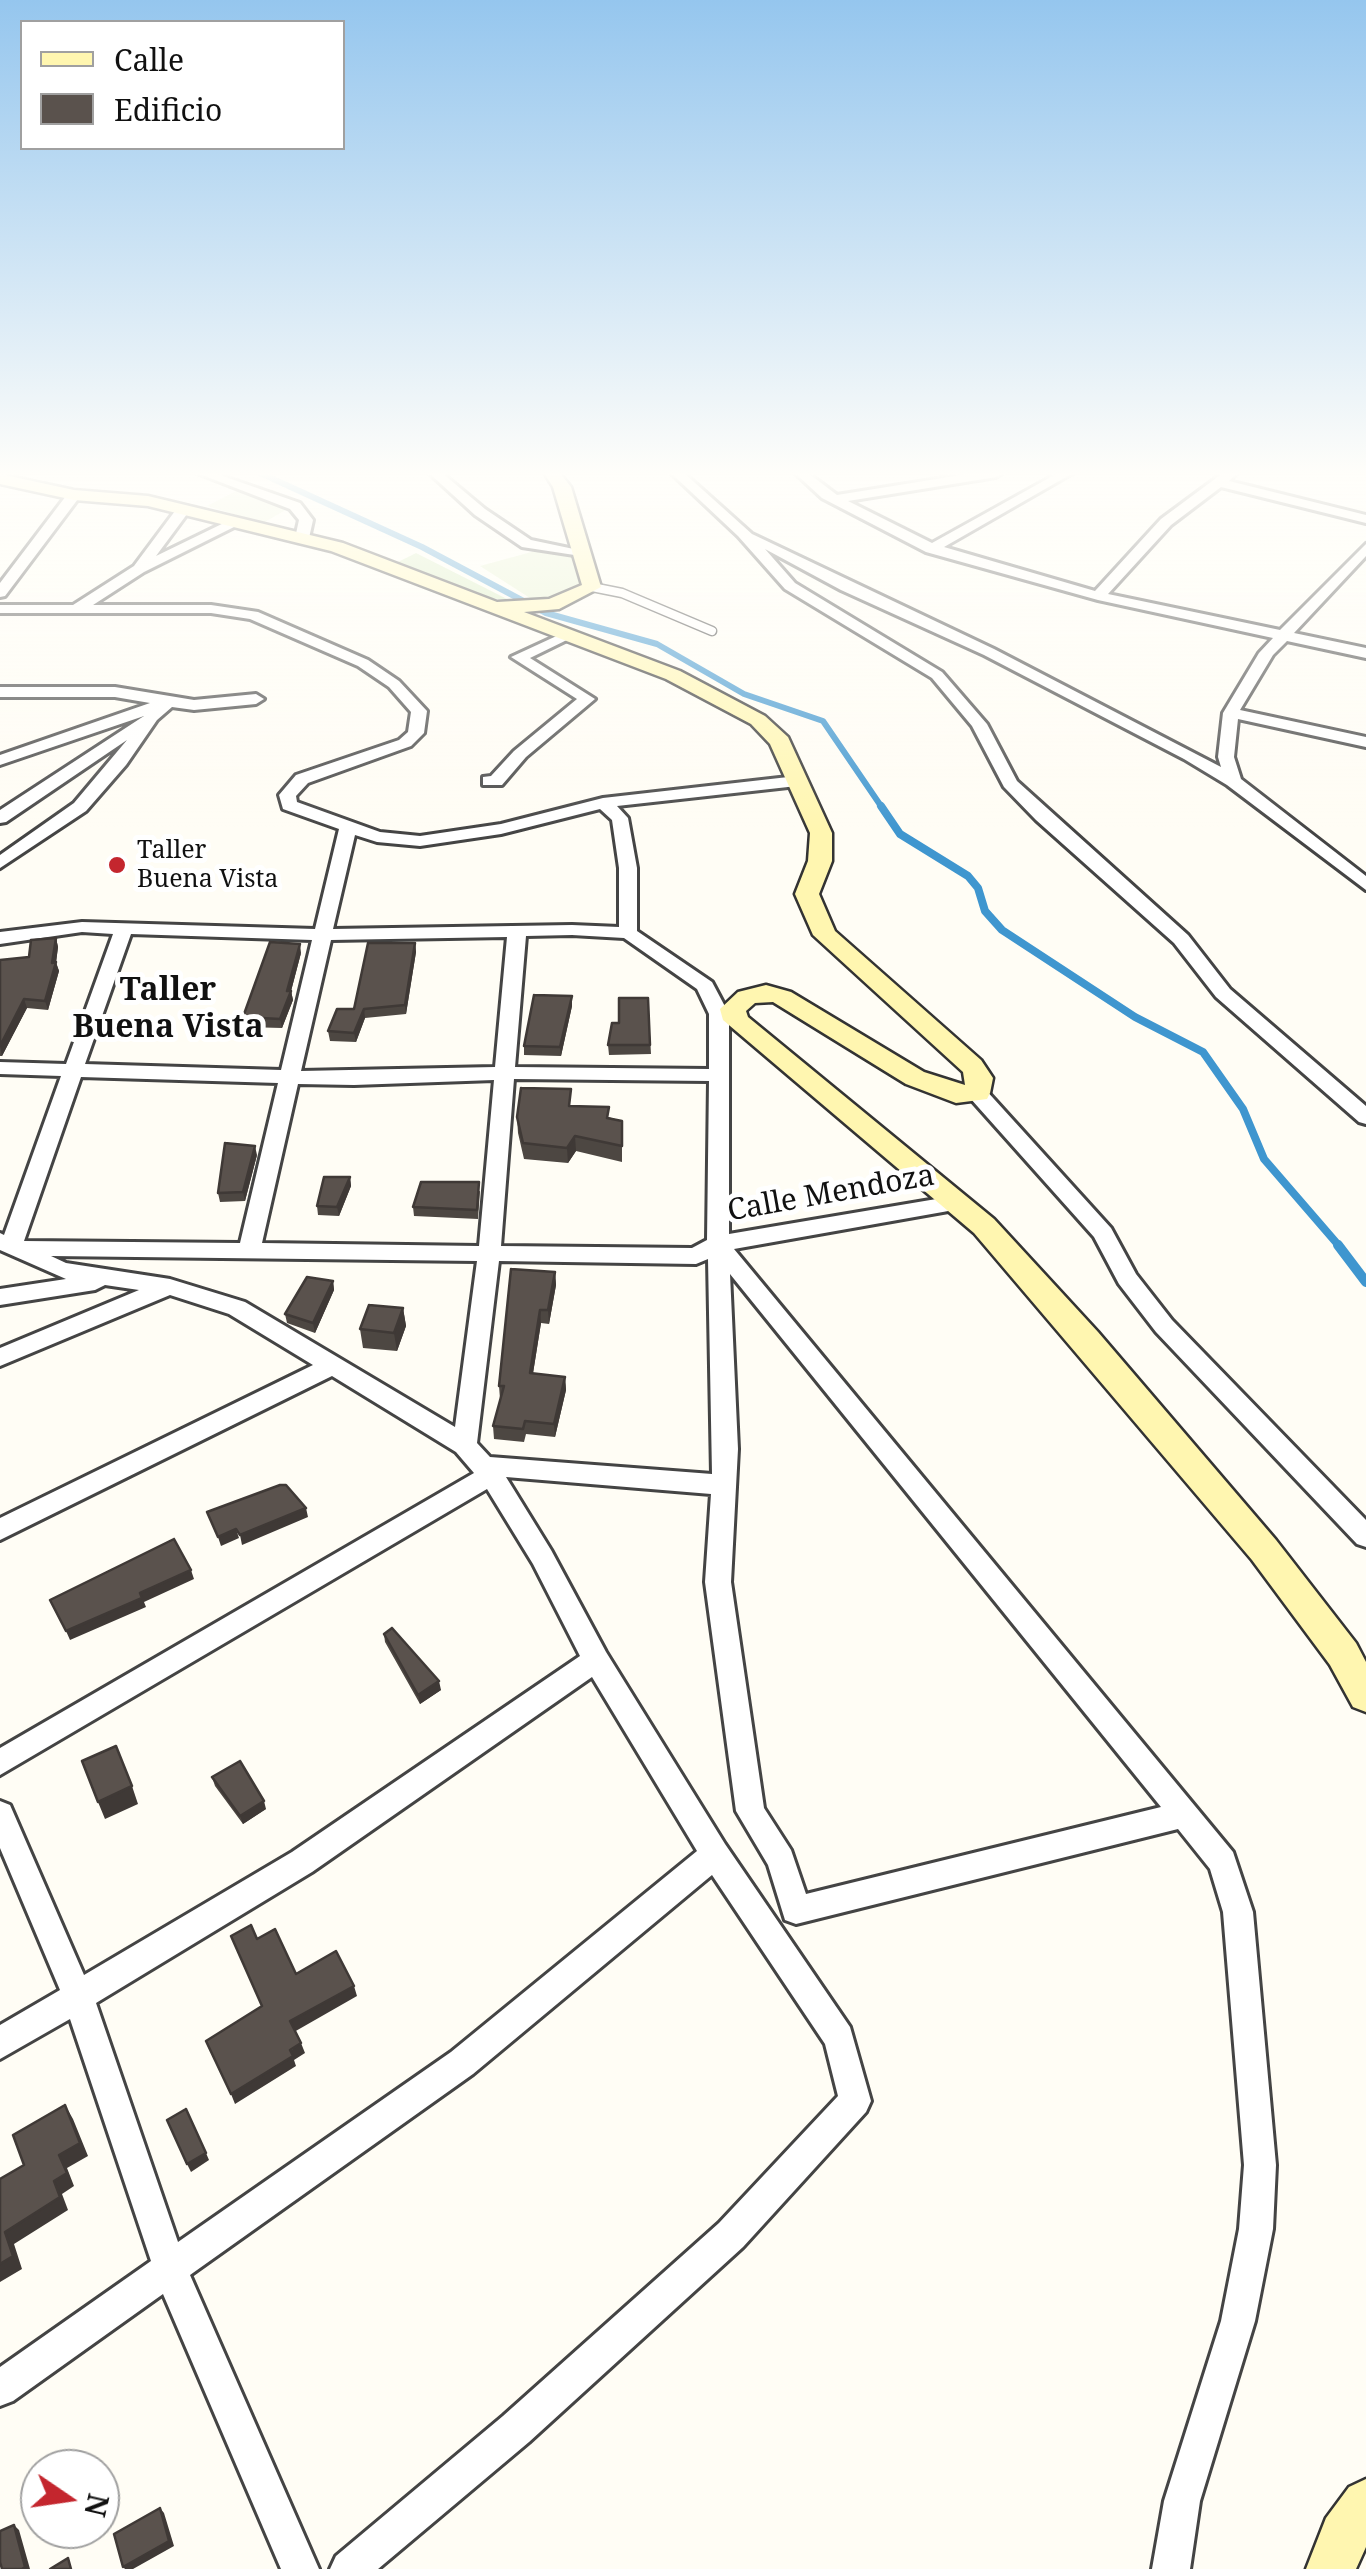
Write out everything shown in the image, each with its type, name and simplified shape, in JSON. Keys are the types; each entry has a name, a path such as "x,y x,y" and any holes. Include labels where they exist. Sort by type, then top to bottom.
{"street":[{"path":"75,610 101,593"},
{"path":"457,593 651,666 758,720 780,742 821,834 820,861 807,894 817,920 826,935 865,974 958,1052 980,1078 977,1093"},
{"path":"495,608 552,605 581,593"},
{"path":"799,593 937,675 978,724 1010,783 1181,939 1223,993 1366,1117"},
{"path":"859,593 989,652 1233,781 1366,885"},
{"path":"1087,593 1366,654"},
{"path":"1098,596 1101,593"},
{"path":"1233,781 1226,757 1231,713 1282,634 1322,593"},
{"path":"0,609 193,609 253,614 337,650 394,684 419,712 416,733 404,743 302,779 287,794 288,805 377,836 420,840 501,829 603,803 797,781"},
{"path":"0,622 191,617"},
{"path":"489,781 496,781 520,754 587,700 518,657 568,636"},
{"path":"0,692 115,692 169,702 256,699"},
{"path":"0,818 169,702"},
{"path":"0,760 169,702"},
{"path":"1231,713 1366,742"},
{"path":"0,864 80,807 120,762 150,717"},
{"path":"603,803 620,818 628,868 628,933"},
{"path":"249,1252 348,826"},
{"path":"0,925 44,931"},
{"path":"124,928 5,1244 61,1270 170,1287 237,1308 480,1462 542,1557 596,1660 715,1854 839,2038 856,2101 730,2235 516,2429 350,2569"},
{"path":"0,938 44,931 124,928 320,935 628,933 685,969 736,1020 829,1092 984,1226 1088,1340 1264,1550 1343,1654 1366,1696"},
{"path":"480,1462 489,1254 516,931"},
{"path":"723,1004 766,993 782,997 915,1078 956,1094 977,1093"},
{"path":"723,1004 719,1014 718,1244 724,1486 718,1582 750,1811 781,1860 796,1910 1182,1815"},
{"path":"0,1068 288,1078 503,1073 719,1075"},
{"path":"977,1093 1103,1233 1127,1278 1194,1360 1366,1537"},
{"name":"Calle Mendoza","path":"5,1244 249,1252 696,1256 718,1244 954,1203"},
{"path":"718,1244 1223,1862 1238,1912 1260,2165 1256,2228 1238,2321 1182,2501 1171,2569"},
{"path":"0,1297 106,1280"},
{"path":"0,1357 170,1287"},
{"path":"0,1530 332,1366"},
{"path":"0,1763 480,1462 724,1486"},
{"path":"0,2043 302,1862 596,1660"},
{"path":"0,1814 77,1994 171,2271 300,2569"},
{"path":"0,2388 462,2063 715,1854"},
{"path":"1331,2569 1344,2536 1366,2504"}],"lane":[{"path":"613,593 712,631"}],"green space":[{"path":"470,593 495,593 511,601"},
{"path":"522,593 565,593 556,597 533,600"}],"building":[{"path":"56,938 52,963 56,962 45,1001 24,999 0,1046 0,960 29,957 31,940"},
{"path":"270,942 300,944 287,991 291,991 280,1019 243,1017"},
{"path":"368,943 415,943 405,1005 364,1009 354,1033 328,1031 337,1009 354,1009"},
{"path":"534,995 572,996 560,1047 524,1046"},
{"path":"619,998 648,998 650,1045 608,1045 612,1023 619,1023"},
{"path":"521,1088 571,1089 569,1106 609,1107 607,1118 622,1121 622,1146 575,1136 567,1148 523,1143 517,1117"},
{"path":"225,1143 255,1146 243,1192 218,1193"},
{"path":"324,1177 350,1177 337,1207 317,1206"},
{"path":"421,1182 479,1182 477,1210 413,1207"},
{"path":"511,1269 555,1272 548,1310 540,1310 530,1373 565,1377 554,1424 525,1421 523,1429 493,1426 504,1386 499,1386"},
{"path":"307,1277 333,1281 313,1323 285,1314"},
{"path":"369,1305 403,1308 394,1333 360,1329"},
{"path":"286,1485 306,1508 240,1535 236,1529 218,1537 207,1512"},
{"path":"174,1539 191,1570 140,1593 142,1598 66,1631 50,1600"},
{"path":"392,1628 439,1681 418,1695 384,1634"},
{"path":"116,1746 132,1786 98,1802 82,1761"},
{"path":"240,1761 264,1801 240,1816 212,1777"},
{"path":"251,1925 257,1939 275,1929 296,1974 336,1951 354,1986 290,2021 301,2043 290,2050 293,2056 231,2094 206,2041 262,2006 231,1936"},
{"path":"65,2105 80,2143 59,2155 67,2173 54,2181 60,2197 5,2232 13,2256 0,2264 0,2179 24,2165 13,2135"},
{"path":"186,2109 206,2153 187,2164 167,2120"},
{"path":"160,2508 169,2541 123,2567 118,2549 120,2531"},
{"path":"14,2525 25,2567 22,2569 2,2569 0,2531"},
{"path":"68,2558 71,2569 50,2569"}],"waterway":[{"path":"508,593 546,613 657,644 744,694 823,721 883,809"},
{"path":"881,806 900,834 968,876 978,888 985,911 1002,930 1135,1017 1203,1052 1243,1109 1264,1159 1340,1247"},
{"path":"1338,1245 1366,1282"}],"place":[{"name":"Taller Buena Vista","path":"117,865"}],"district":[{"name":"Taller Buena Vista","path":"168,1010"}]}
